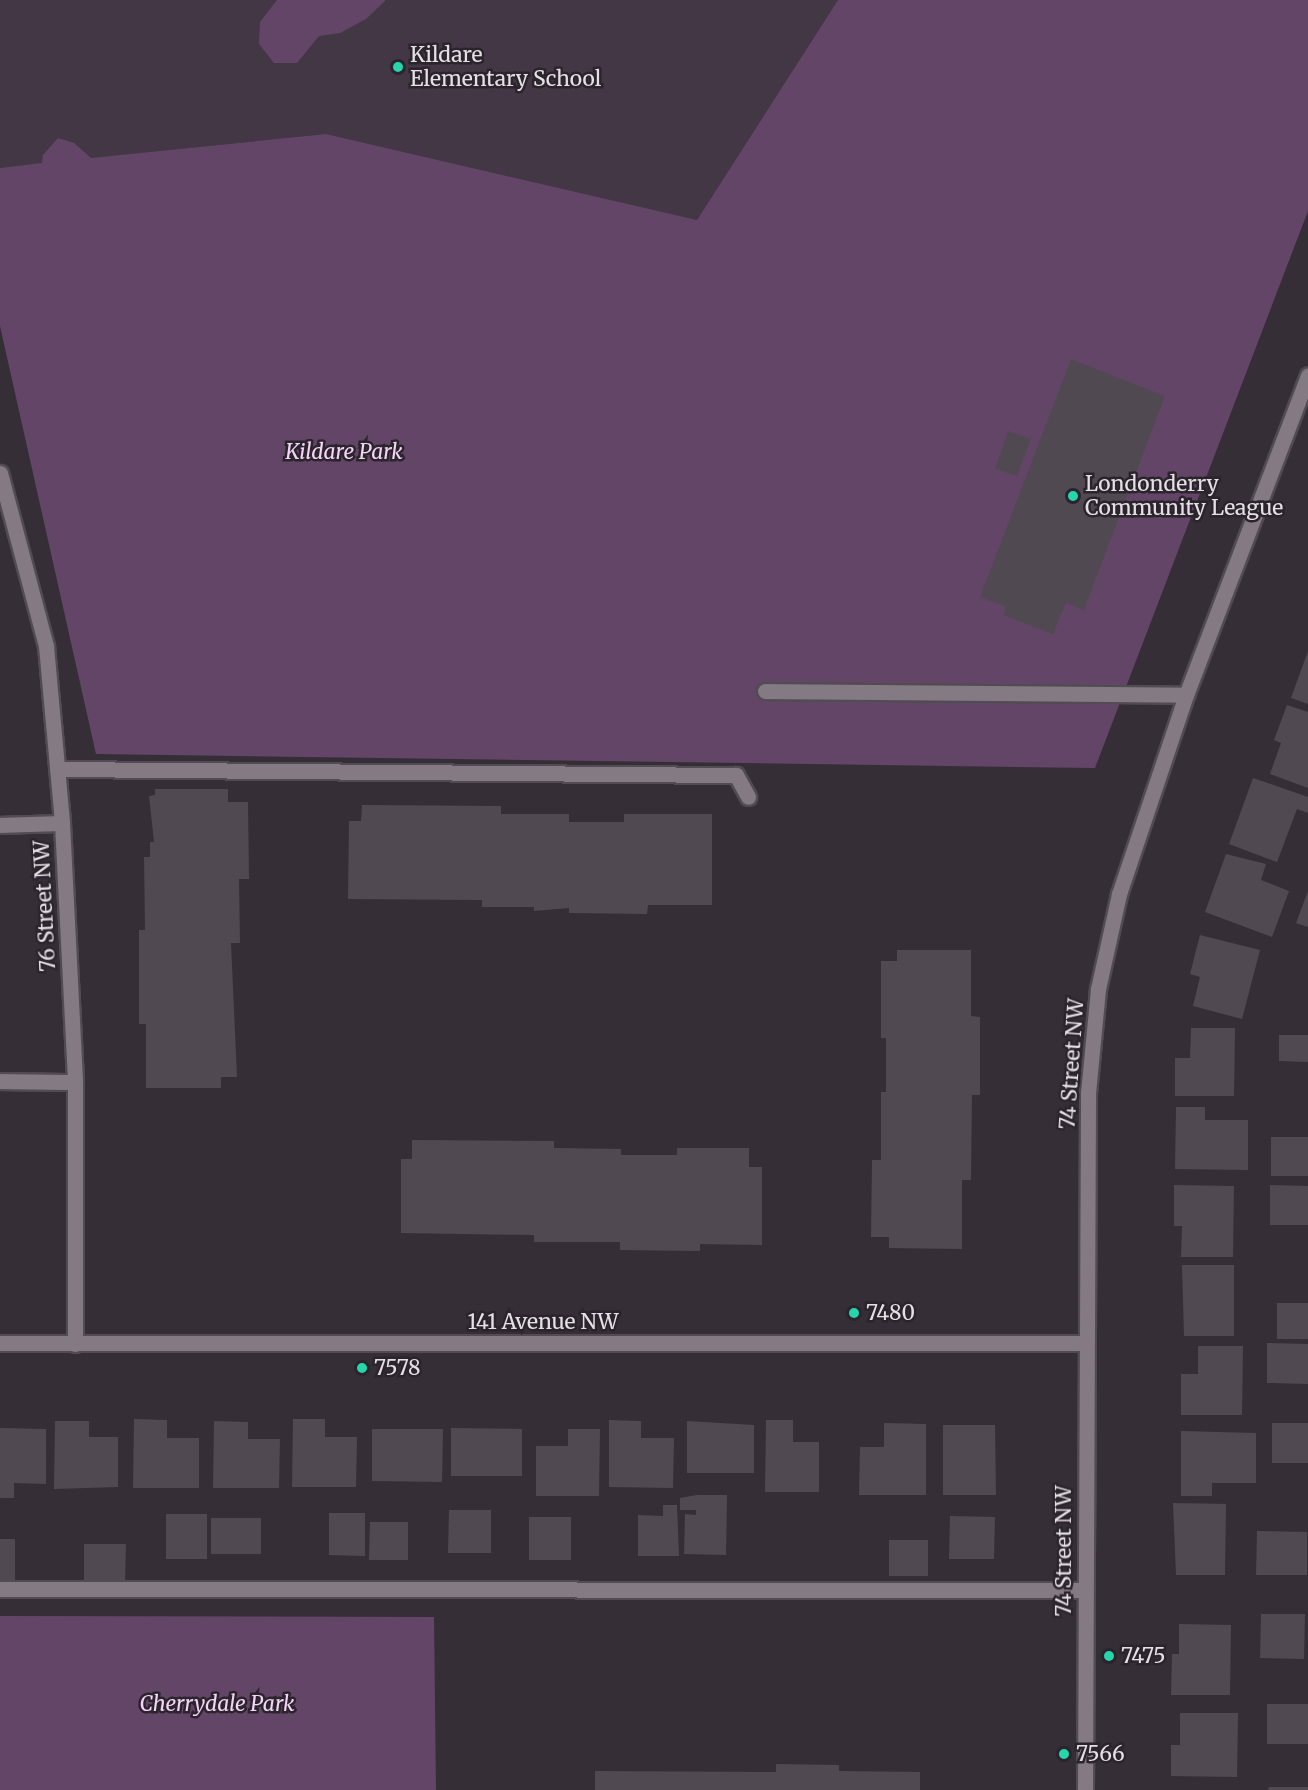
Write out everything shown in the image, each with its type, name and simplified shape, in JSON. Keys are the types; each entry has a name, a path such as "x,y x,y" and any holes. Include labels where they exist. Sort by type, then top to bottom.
{"street":[{"name":"74 Street NW","path":"1085,1790 1088,1093 1098,989 1119,894 1186,695 1308,376"},
{"name":"76 Street NW","path":"0,473 46,646 62,823 75,1082 75,1344"},
{"path":"765,691 1186,695"},
{"path":"57,769 736,775 748,797"},
{"path":"0,825 62,823"},
{"path":"0,1081 75,1082"},
{"name":"141 Avenue NW","path":"0,1343 1086,1343"},
{"path":"0,1589 1085,1590"}],"shaded area":[{"name":"Kildare Elementary School","path":"0,0 838,0 697,220 326,134 0,168"}],"green space":[{"path":"277,0 385,1 366,19 340,33 319,36 297,63 274,63 259,44 260,22"},
{"name":"Kildare Park","path":"838,0 1308,0 1308,211 1095,768 96,754 0,326 0,168 42,163 43,155 58,138 74,143 91,158 326,134 697,220"},
{"name":"Cherrydale Park","path":"0,1616 434,1617 436,1790 0,1790"}],"building":[{"name":"Londonderry Community League","path":"1071,359 1165,396 1084,610 1066,603 1053,634 1003,615 1006,607 980,597"},
{"path":"1008,431 1031,439 1017,476 995,469"},
{"path":"1308,651 1308,704 1291,698"},
{"path":"1287,705 1308,712 1308,788 1270,774 1281,743 1274,740"},
{"path":"1253,778 1308,797 1308,813 1297,809 1277,862 1229,844"},
{"path":"155,789 228,789 228,802 248,802 249,879 239,879 240,943 231,943 237,1077 221,1077 221,1088 146,1088 146,1024 139,1024 139,930 145,930 144,857 150,857 150,842 154,842 149,796 155,795"},
{"path":"362,805 501,806 501,814 569,814 569,822 624,822 624,814 712,814 712,905 648,905 647,914 569,913 569,908 534,911 534,907 482,907 482,900 348,899 349,821 361,821"},
{"path":"1226,854 1266,864 1261,880 1289,891 1272,937 1205,912"},
{"path":"1308,891 1308,927 1296,923"},
{"path":"1200,935 1260,950 1242,1019 1193,1006 1200,977 1190,974"},
{"path":"897,950 971,950 971,1016 980,1017 980,1095 972,1095 971,1180 962,1180 962,1249 889,1248 889,1237 871,1237 872,1160 881,1160 881,1092 886,1092 886,1038 881,1038 881,961 897,961"},
{"path":"1191,1028 1235,1028 1234,1096 1175,1096 1175,1058 1190,1058"},
{"path":"1279,1035 1308,1035 1308,1062 1279,1061"},
{"path":"1176,1107 1205,1107 1205,1120 1248,1120 1248,1170 1175,1169"},
{"path":"1271,1137 1308,1137 1308,1176 1271,1176"},
{"path":"412,1140 554,1141 554,1148 621,1149 621,1155 677,1155 677,1148 749,1148 749,1167 762,1167 762,1245 700,1244 700,1251 620,1250 620,1242 534,1242 534,1235 401,1233 401,1159 412,1159"},
{"path":"1174,1185 1234,1186 1233,1257 1181,1257 1182,1226 1174,1226"},
{"path":"1270,1185 1308,1186 1308,1225 1270,1225"},
{"path":"1182,1265 1234,1265 1234,1336 1184,1336"},
{"path":"1277,1303 1308,1303 1308,1339 1277,1339"},
{"path":"1267,1343 1308,1344 1308,1384 1267,1383"},
{"path":"1198,1346 1243,1346 1242,1415 1181,1415 1181,1374 1198,1374"},
{"path":"134,1419 167,1420 167,1438 199,1438 199,1488 133,1488"},
{"path":"293,1419 325,1419 325,1437 357,1437 356,1487 292,1487"},
{"path":"609,1420 641,1421 641,1438 674,1438 673,1488 609,1487"},
{"path":"766,1420 793,1420 793,1442 819,1442 819,1492 765,1492"},
{"path":"55,1421 89,1421 89,1437 118,1437 118,1487 54,1489"},
{"path":"214,1421 248,1422 248,1439 280,1439 279,1488 213,1488"},
{"path":"687,1421 754,1425 754,1473 687,1473"},
{"path":"884,1423 926,1424 926,1495 859,1495 860,1447 884,1447"},
{"path":"1272,1423 1308,1423 1308,1463 1272,1463"},
{"path":"943,1425 995,1425 996,1495 943,1495"},
{"path":"0,1428 46,1429 46,1484 14,1483 14,1498 0,1498"},
{"path":"451,1428 522,1429 522,1476 451,1476"},
{"path":"372,1429 443,1429 442,1482 372,1481"},
{"path":"568,1429 600,1429 599,1496 536,1496 536,1446 568,1446"},
{"path":"1181,1431 1256,1433 1256,1483 1212,1483 1212,1496 1181,1496"},
{"path":"697,1495 727,1495 726,1555 684,1554 685,1514 696,1515 696,1510 680,1510 680,1498"},
{"path":"1173,1503 1226,1504 1225,1575 1176,1575"},
{"path":"663,1505 677,1505 679,1556 638,1556 638,1515 663,1516"},
{"path":"449,1510 491,1510 491,1553 448,1553"},
{"path":"329,1513 365,1513 365,1556 329,1555"},
{"path":"166,1514 207,1514 207,1559 166,1559"},
{"path":"950,1516 995,1517 994,1559 949,1559"},
{"path":"529,1517 571,1517 571,1560 529,1560"},
{"path":"211,1518 261,1518 261,1554 211,1554"},
{"path":"370,1522 408,1522 408,1560 369,1560"},
{"path":"1257,1531 1307,1532 1307,1575 1256,1575"},
{"path":"0,1539 15,1539 15,1582 0,1581"},
{"path":"889,1540 928,1540 928,1576 889,1576"},
{"path":"84,1544 126,1544 125,1582 84,1582"},
{"path":"1261,1614 1305,1614 1304,1659 1260,1658"},
{"path":"1179,1624 1231,1625 1230,1695 1171,1695 1172,1654 1179,1654"},
{"path":"1267,1704 1308,1704 1308,1744 1267,1744"},
{"path":"1180,1713 1238,1713 1237,1777 1171,1776 1171,1745 1180,1745"},
{"path":"776,1764 839,1765 839,1771 920,1772 920,1790 595,1790 595,1771 776,1772"},
{"path":"1269,1787 1308,1787 1308,1790 1268,1790"}],"place":[{"name":"Kildare Elementary School","path":"398,67"},
{"name":"Londonderry Community League","path":"1073,496"},
{"name":"7480","path":"854,1313"},
{"name":"7578","path":"362,1368"},
{"name":"7475","path":"1109,1656"},
{"name":"7566","path":"1064,1754"}]}
